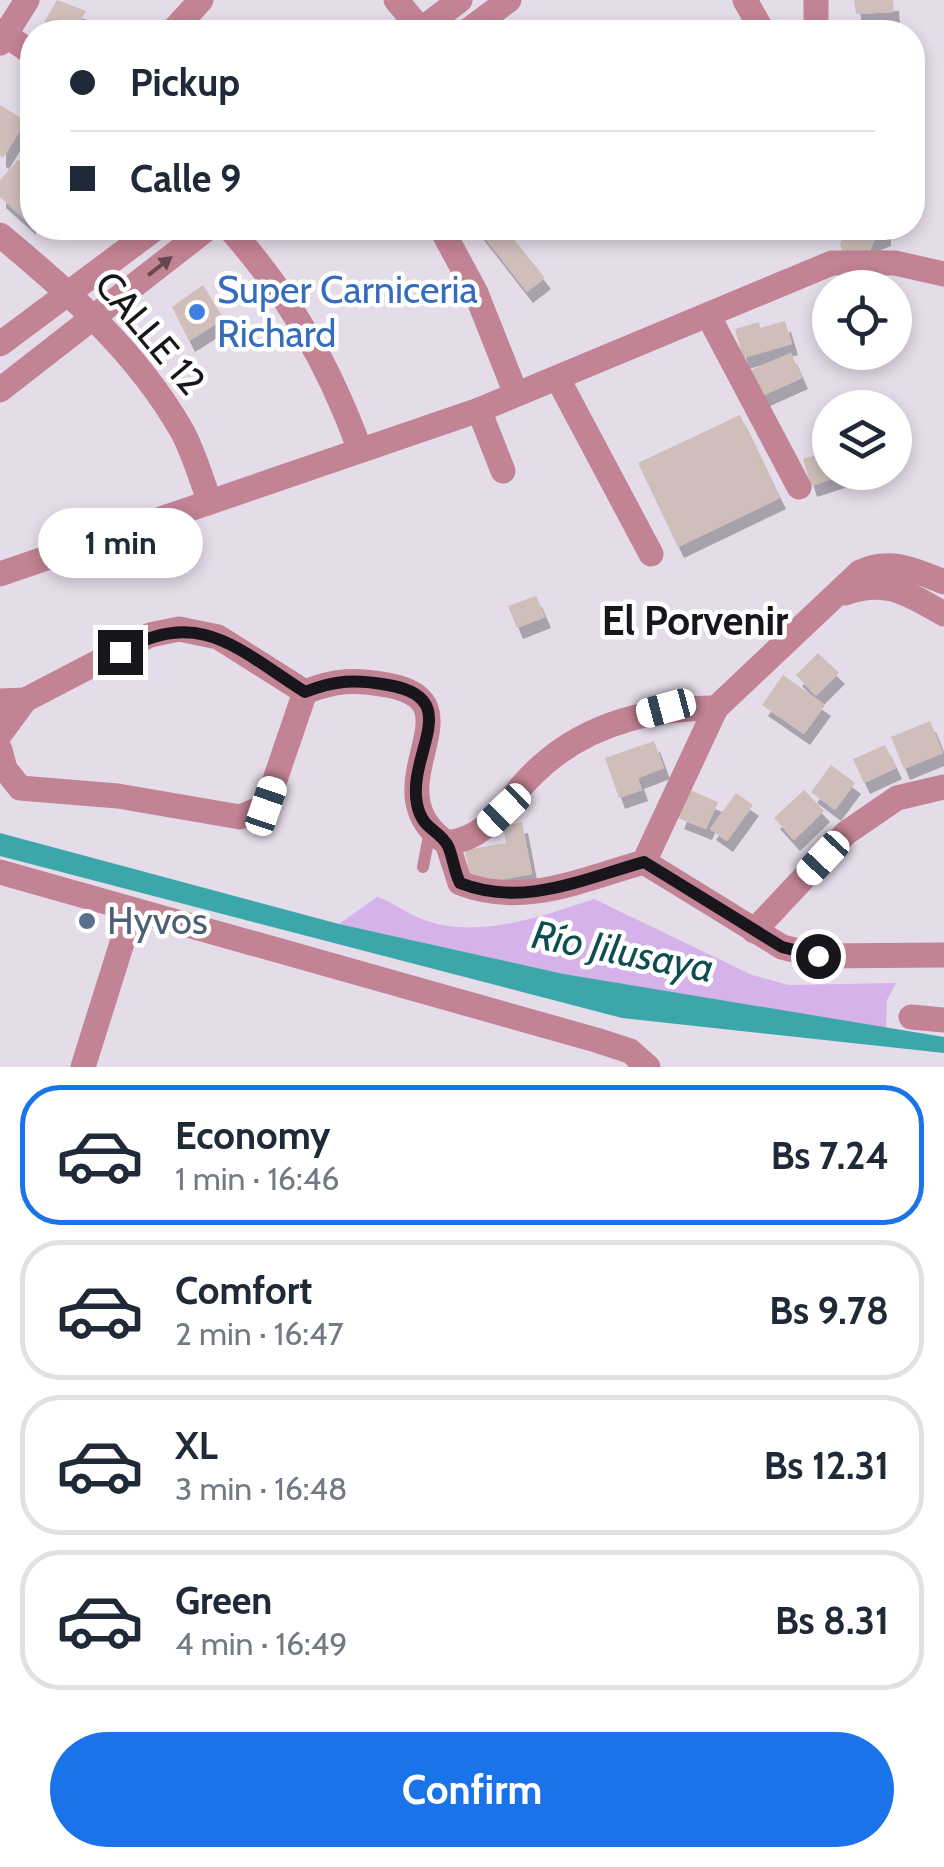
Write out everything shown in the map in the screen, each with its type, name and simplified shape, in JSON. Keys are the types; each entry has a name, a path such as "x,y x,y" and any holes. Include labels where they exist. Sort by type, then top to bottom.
{"street":[{"path":"2,36 28,0"},
{"path":"183,20 201,0"},
{"path":"396,0 412,20"},
{"path":"436,20 460,0"},
{"path":"483,20 509,0"},
{"name":"CALLE 12","path":"0,236 68,292 144,372 184,434 210,502"},
{"path":"0,344 140,240"},
{"path":"0,390 193,240"},
{"path":"240,240 266,269 305,326 336,386 360,450"},
{"path":"447,240 476,293 516,394"},
{"path":"0,574 479,410 832,263 895,263 944,274"},
{"path":"709,317 798,487"},
{"path":"558,379 652,554"},
{"path":"479,410 503,470"},
{"path":"0,734 12,701 150,634 179,629 218,637 305,692 350,678 413,689 425,699 430,713 416,798 460,883 478,890 525,894 560,888 644,862 716,708 860,572 877,564 902,566 944,582"},
{"path":"840,595 870,584 890,587 944,614"},
{"path":"0,750 5,769 20,788 118,796 240,817 266,806 305,692"},
{"path":"438,837 480,834 553,756 617,720 666,708 716,708"},
{"path":"754,931 846,833 898,798 944,787"},
{"path":"644,862 782,947 818,956 944,954"},
{"path":"0,872 596,1040 630,1051 648,1067"},
{"path":"82,1067 132,911"},
{"path":"910,1017 944,1020"}],"lane":[{"path":"422,867 438,837"}],"shaded area":[{"path":"377,897 419,918 462,927 507,924 594,899 752,975 789,985 896,983 887,1000 886,1029 564,974 339,924"}],"water":[{"name":"Río Jilusaya","path":"0,833 339,924 564,974 944,1037 944,1053 622,1018 0,856"}],"building":[{"path":"57,0 86,11 81,20 46,20"},
{"path":"854,0 893,0 894,12 856,14"},
{"path":"0,105 20,117 20,131 3,158"},
{"path":"20,162 20,215 0,197 0,180"},
{"path":"486,240 515,240 545,278 527,292"},
{"path":"841,240 875,240 870,250 843,253"},
{"path":"203,285 224,319 189,341 172,307"},
{"path":"785,321 792,344 743,358 735,329 759,322 760,328"},
{"path":"791,353 802,378 762,396 751,370"},
{"path":"740,415 780,498 678,547 638,463"},
{"path":"812,456 811,486 803,459"},
{"path":"536,596 545,617 517,628 508,606"},
{"path":"818,653 839,673 816,696 796,675"},
{"path":"783,675 825,705 804,734 762,705"},
{"path":"930,721 943,753 904,769 891,737"},
{"path":"654,741 664,768 638,778 642,790 619,798 605,758"},
{"path":"885,745 896,768 864,783 853,759"},
{"path":"831,765 855,783 835,810 811,792"},
{"path":"690,790 718,802 706,829 678,818"},
{"path":"804,790 824,811 794,840 774,818"},
{"path":"736,793 753,805 727,841 710,829"},
{"path":"522,822 532,874 472,885 465,850 506,843 503,826"}],"place":[{"name":"Super Carniceria Richard","path":"197,312"},
{"name":"Hyvos","path":"87,921"}],"district":[{"name":"El Porvenir","path":"695,621"}],"route":[{"path":"120,652 150,634 179,629 218,637 305,692 350,678 413,689 425,699 430,713 417,776 420,818 447,843 460,883 478,890 525,894 560,888 644,862 782,947 818,956"}]}
